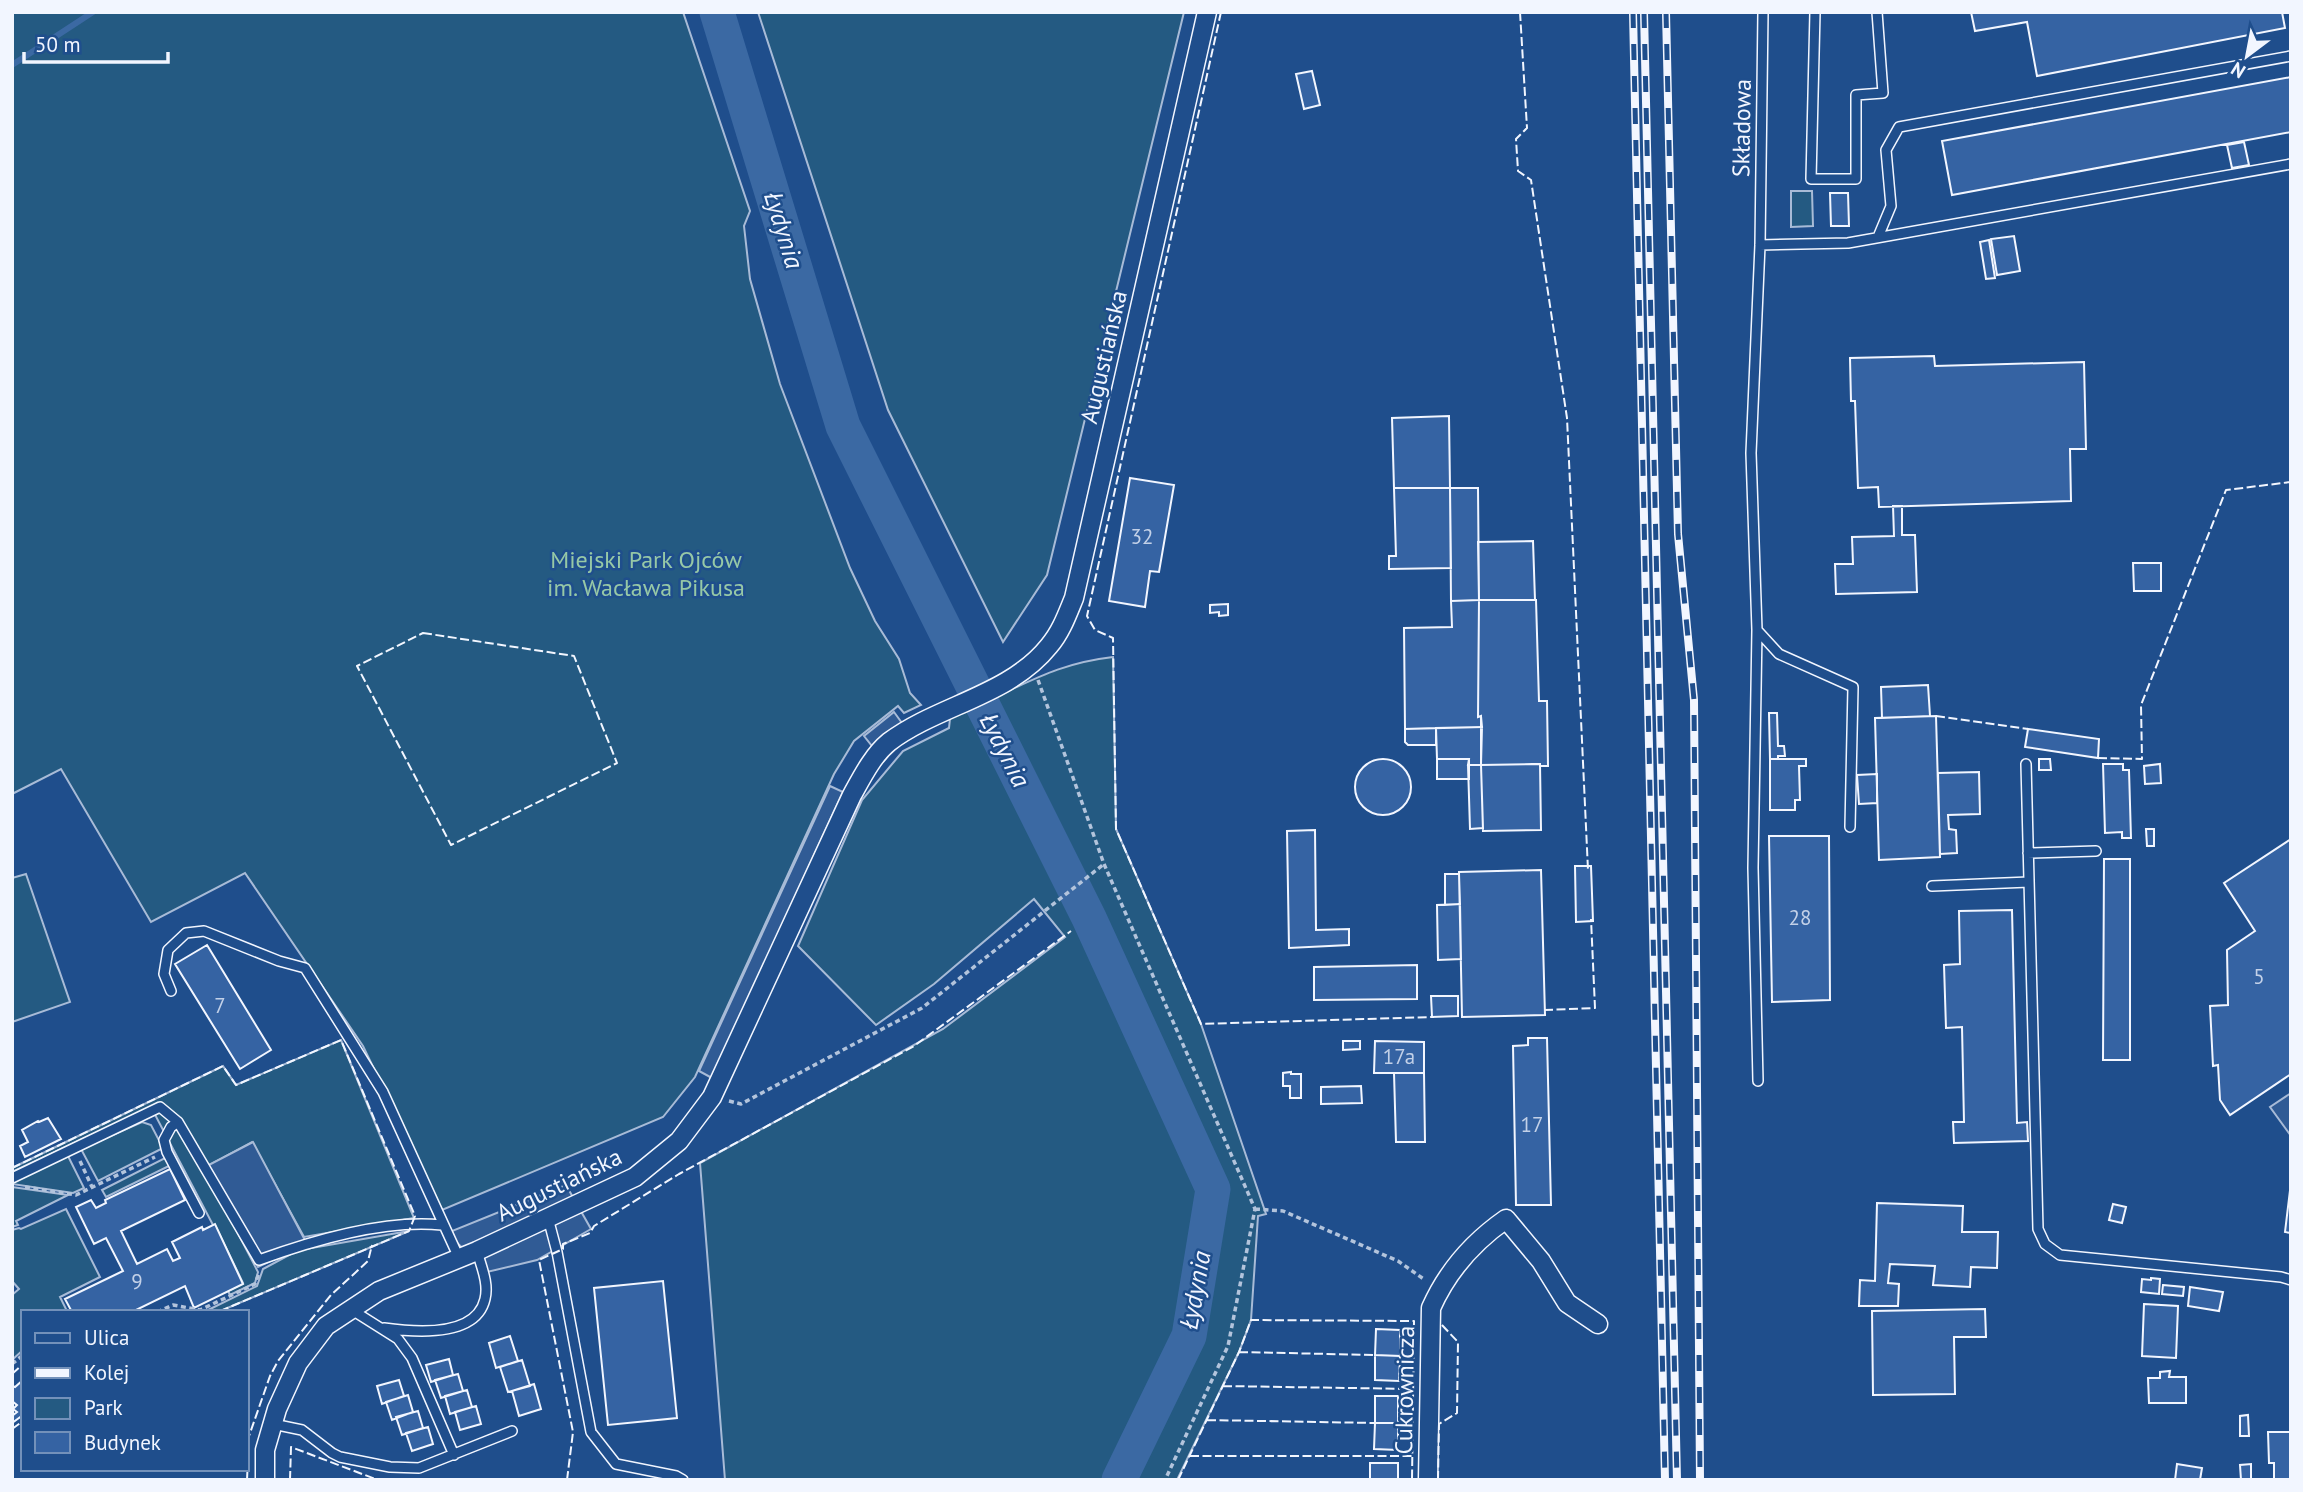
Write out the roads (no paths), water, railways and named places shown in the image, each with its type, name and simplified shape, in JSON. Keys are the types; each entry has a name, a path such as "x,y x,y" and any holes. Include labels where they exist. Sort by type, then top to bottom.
{"street":[{"name":"Augustiańska","path":"265,1480 265,1450 277,1409 298,1363 326,1326 379,1291 477,1251 635,1177 679,1141 712,1097 852,795 866,771 887,744 914,726 1000,685 1049,646 1065,621 1074,598 1207,12"},
{"name":"Cukrownicza","path":"1428,1480 1430,1308 1442,1284 1481,1237 1506,1219 1541,1261 1567,1304 1598,1324"}],"lane":[{"name":"Składowa","path":"1758,1081 1753,868 1757,630 1751,453 1760,245 1763,12"},
{"path":"1815,12 1811,179 1856,179 1856,94 1884,93 1877,12"},
{"path":"1878,237 1891,206 1886,150 1899,127 2291,56"},
{"path":"1760,245 1848,243 2291,164"},
{"path":"1757,630 1779,654 1853,687 1850,827"},
{"path":"2026,764 2038,1229 2045,1244 2060,1255 2291,1280"},
{"path":"2028,853 2096,851"},
{"path":"1932,886 2029,882"},
{"path":"171,991 164,974 168,950 186,933 204,931 279,961 305,968 383,1093 459,1258"},
{"path":"12,1178 160,1107 178,1122 259,1260 305,1244 405,1223 442,1225"},
{"path":"178,1122 171,1127 164,1140 167,1152 199,1213"},
{"path":"548,1218 557,1252 591,1432 616,1464 676,1476 683,1480"},
{"path":"379,1327 412,1332 439,1330 467,1321 482,1308 486,1297 486,1286 477,1251"},
{"path":"350,1309 398,1339 412,1358 454,1455"},
{"path":"272,1424 302,1430 340,1457 390,1467 419,1468 512,1431"}],"waterway":[{"path":"12,65 93,12"},
{"name":"Łydynia","path":"717,12 843,426 1089,918 1213,1189 1189,1336 1119,1480"}],"railway":[{"path":"1633,12 1665,1480"},
{"path":"1644,12 1677,1480"},
{"path":"1666,12 1678,534 1694,700 1700,1480"}],"park label":[{"name":"Miejski Park Ojców im. Wacława Pikusa","path":"646,574"}]}
